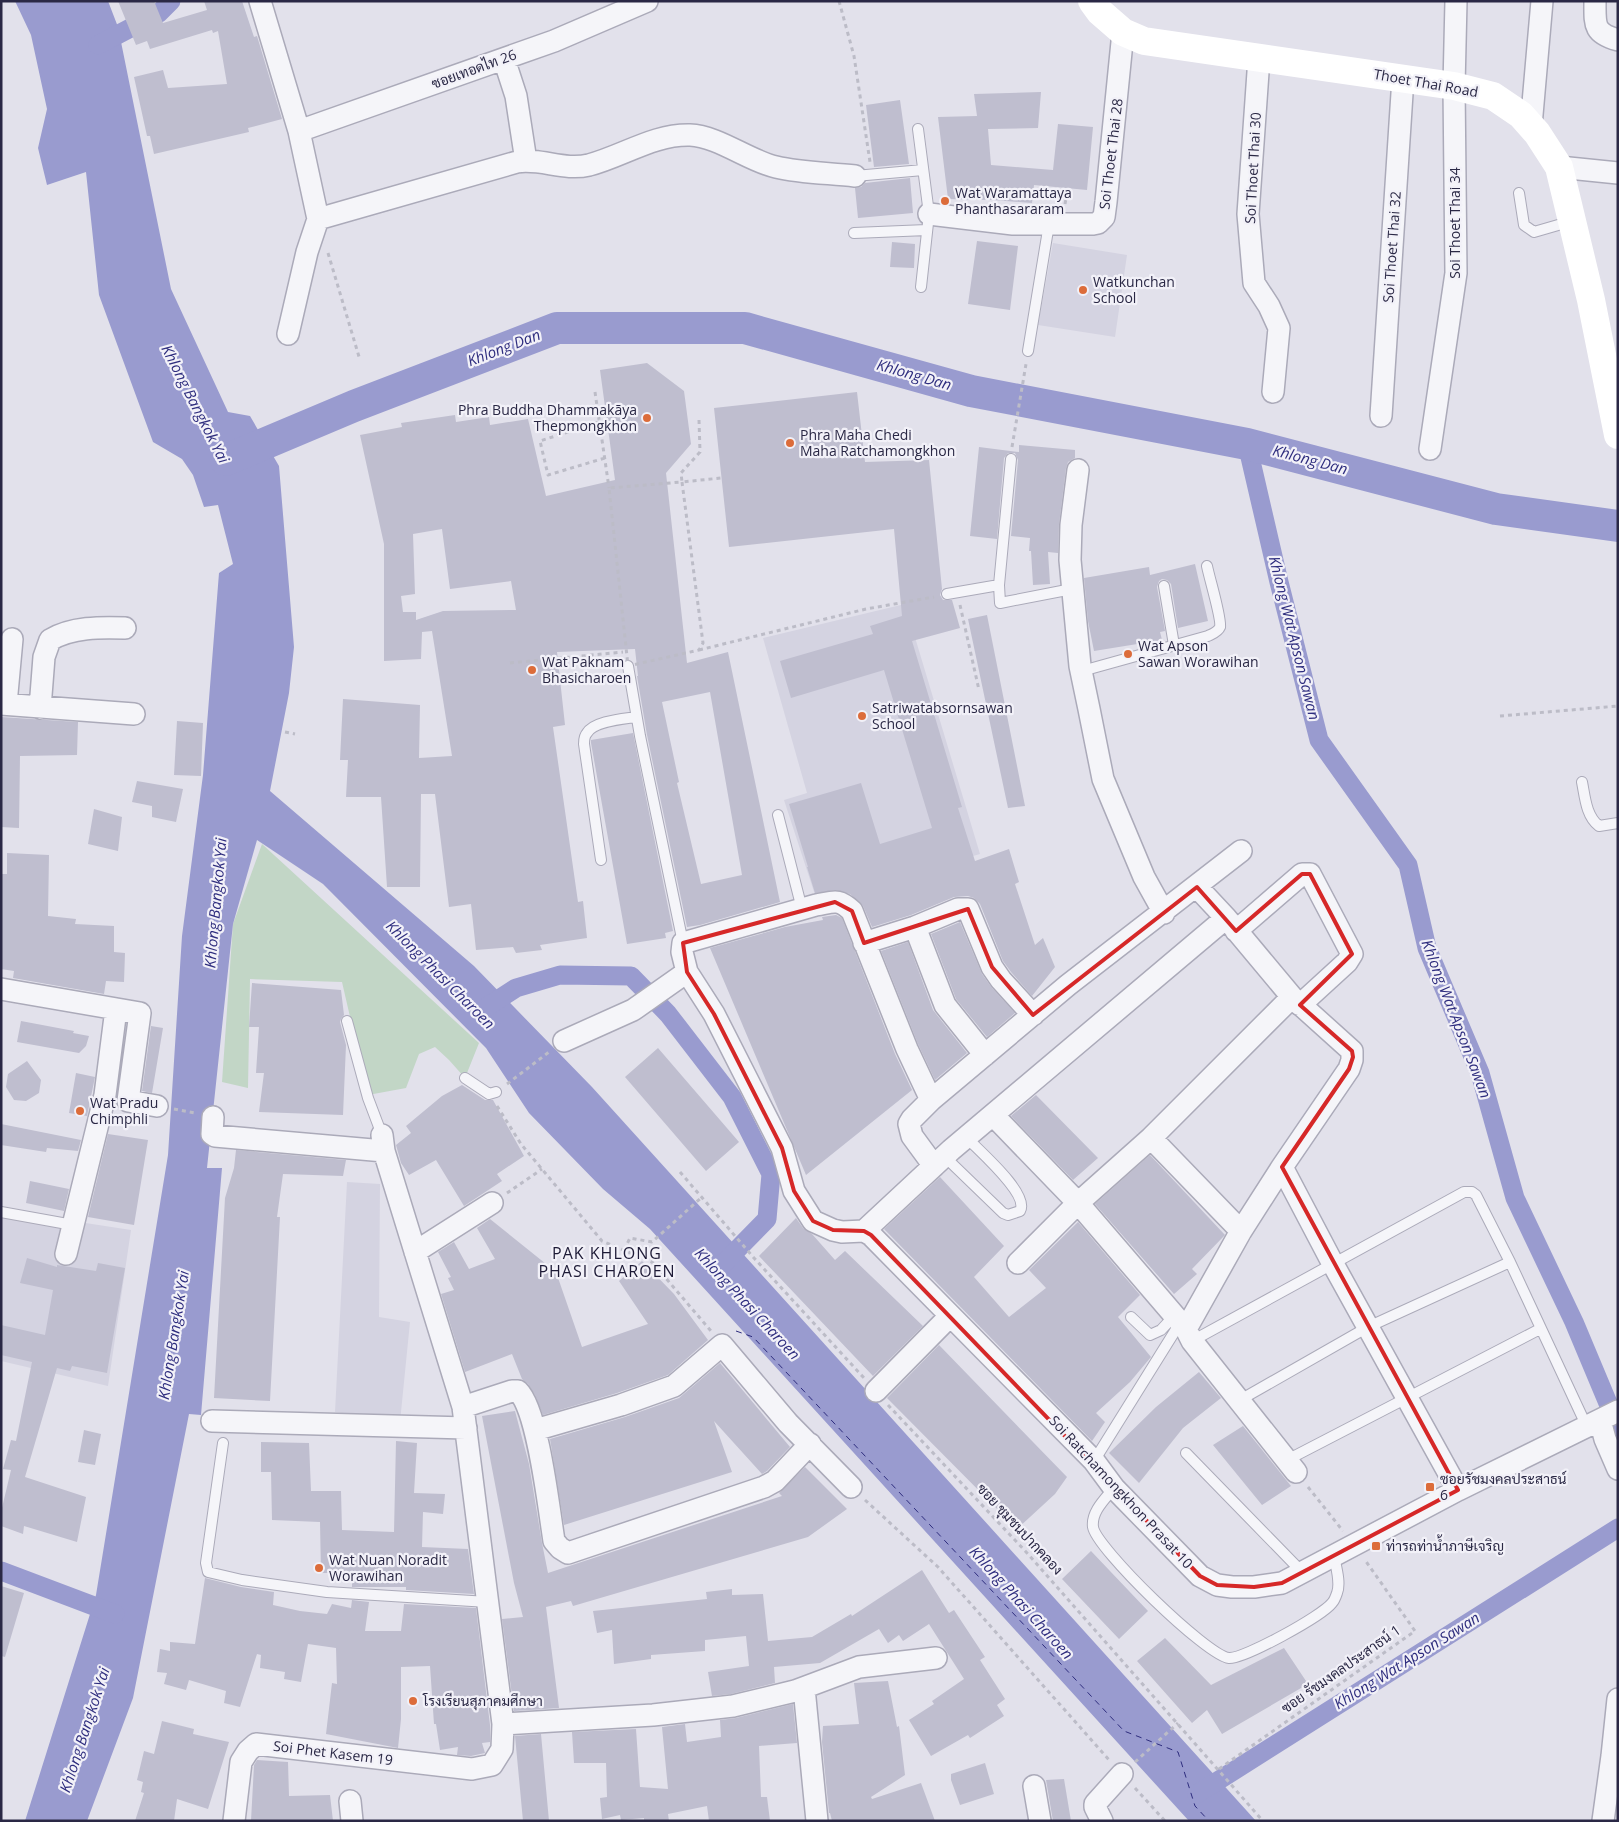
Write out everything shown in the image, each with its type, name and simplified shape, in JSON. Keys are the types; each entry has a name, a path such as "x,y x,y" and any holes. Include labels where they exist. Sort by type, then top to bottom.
{"main road":[{"name":"Thoet Thai Road","path":"1092,1 1100,12 1123,32 1144,41 1454,86 1493,96 1521,115 1531,126 1559,167 1591,300 1618,435"}],"street":[{"path":"260,1 299,131 318,219 307,252 288,334"},
{"name":"ซอยเทอดไท 26","path":"299,131 554,41 647,1"},
{"name":"Soi Thoet Thai 34","path":"1430,449 1456,273 1454,86 1456,1"},
{"path":"1531,126 1542,1"},
{"path":"1596,1 1595,18 1597,29 1604,36 1618,40"},
{"name":"Soi Thoet Thai 28","path":"928,222 1098,223 1104,217 1123,32"},
{"name":"Soi Thoet Thai 30","path":"1258,58 1248,214 1254,283 1269,306 1278,328 1273,392"},
{"path":"504,59 516,96 526,160"},
{"name":"Soi Thoet Thai 32","path":"1381,416 1403,78"},
{"path":"318,219 526,160 569,167 588,165 651,141 675,136 693,135 775,167 864,175"},
{"path":"1559,167 1618,173"},
{"path":"1078,470 1071,525 1070,560 1082,671 1103,779 1144,877 1164,913"},
{"path":"40,708 44,657 50,640 64,633 101,627 125,628"},
{"path":"12,639 4,704 134,714"},
{"path":"939,1161 912,1136 909,1124 912,1119 931,1100 1068,985 1164,913 1241,851"},
{"path":"679,978 714,1014 782,1148 794,1191 813,1221 842,1232 864,1231 939,1161 993,1115 1231,924 1302,874 1308,872 1352,954 1347,962 1296,1001 1078,1204 1018,1263"},
{"path":"1183,1327 1282,1167 1349,1069 1353,1057 1352,1051 1296,1001 1197,887"},
{"path":"564,1040 632,1010 679,978 683,943 802,909 835,902 843,903 852,911 908,1049 931,1100"},
{"path":"864,943 915,927 958,909 968,909 972,914 992,967 1001,980 1033,1015"},
{"path":"915,927 945,1006 985,1055"},
{"path":"1,989 140,1013 128,1101"},
{"path":"66,1254 104,1096 116,1009"},
{"path":"104,1096 157,1106"},
{"path":"993,1115 1078,1204 1183,1327 1292,1466"},
{"path":"213,1117 212,1134 215,1136 383,1143 463,1407 504,1724 662,1714 733,1706 804,1688 859,1667 936,1658"},
{"path":"1151,1138 1241,1231"},
{"path":"1282,1167 1333,1264 1458,1490"},
{"path":"415,1252 492,1203"},
{"name":"Soi Ratchamongkhon Prasat 10","path":"864,1231 871,1235 1094,1462 1114,1488 1200,1576 1217,1585 1254,1587 1282,1583 1458,1490 1603,1419"},
{"path":"876,1392 950,1316"},
{"path":"535,1430 621,1405 674,1386 722,1345 788,1423 851,1487"},
{"path":"463,1407 512,1391 518,1391 522,1395 535,1430 554,1541 568,1553 764,1487 775,1481 810,1444"},
{"path":"1603,1419 1605,1439 1618,1470"},
{"path":"212,1421 466,1428"},
{"path":"804,1688 817,1821"},
{"path":"1603,1821 1618,1699"},
{"name":"Soi Phet Kasem 19","path":"234,1821 241,1762 248,1751 256,1744 472,1769 492,1765 502,1749 504,1724"},
{"path":"1102,1821 1095,1804 1122,1774"},
{"path":"1034,1786 1040,1821"}],"lane":[{"path":"918,129 928,222 921,287"},
{"path":"864,175 923,170"},
{"path":"1519,192 1524,225 1534,232 1573,221"},
{"path":"854,232 928,222"},
{"path":"1028,351 1048,224"},
{"path":"1011,459 999,585 1000,603 1072,589"},
{"path":"1082,671 1208,636 1217,631 1220,626 1207,566"},
{"path":"947,594 999,585"},
{"path":"1164,586 1174,645"},
{"path":"628,666 636,717 683,943"},
{"path":"601,860 584,744 585,734 598,724 636,717"},
{"path":"1582,782 1589,814 1595,824 1598,826 1618,823"},
{"path":"778,816 802,909"},
{"path":"347,1021 368,1098 383,1143"},
{"path":"465,1078 492,1093"},
{"path":"939,1161 1003,1213 1008,1215 1020,1211 1022,1207 1020,1199 1008,1180 966,1137"},
{"path":"1131,1317 1150,1334 1161,1330 1183,1327 1333,1264 1464,1192 1472,1192 1476,1195 1510,1262 1540,1329 1603,1419"},
{"path":"1,1212 73,1225"},
{"path":"1240,1400 1368,1327 1510,1262"},
{"path":"1094,1462 1183,1327"},
{"path":"1292,1466 1407,1397 1540,1329"},
{"path":"223,1443 206,1563 208,1572 242,1580 327,1592 488,1602"},
{"path":"1186,1453 1302,1572"},
{"path":"1114,1488 1093,1517 1096,1537 1127,1572 1176,1621 1212,1650 1227,1658 1235,1658 1248,1653 1288,1632 1333,1603 1338,1592 1334,1556"}],"path":[{"path":"838,1 854,56 864,175"},
{"path":"318,219 360,360"},
{"path":"1012,446 1026,365"},
{"path":"595,392 609,488 628,666 866,609 947,594"},
{"path":"699,420 700,452 681,473 703,643 699,650"},
{"path":"600,422 540,441 548,475 605,458"},
{"path":"609,488 721,478"},
{"path":"973,590 972,594 959,600 979,690"},
{"path":"510,663 626,652"},
{"path":"1500,716 1618,706"},
{"path":"285,732 295,734"},
{"path":"564,1040 492,1093 521,1144 602,1241 652,1262 722,1345"},
{"path":"157,1106 213,1117"},
{"path":"492,1203 542,1169"},
{"path":"624,1250 630,1238 652,1242 702,1197 680,1172"},
{"name":"ซอย ชุมชนปากคลอง","path":"702,1197 754,1258 876,1392 1028,1554 1263,1821"},
{"path":"1292,1466 1354,1545"},
{"path":"851,1487 938,1567 1165,1821"},
{"name":"ซอย รัชมงคลประสาธน์ 1","path":"1220,1771 1415,1631 1354,1545"},
{"path":"1122,1774 1178,1723"}],"highlighted area":[{"path":"1302,874 1310,874 1352,954 1300,1005 1352,1051 1353,1057 1349,1069 1282,1167 1458,1490 1282,1583 1254,1587 1217,1585 1200,1576 871,1235 864,1231 833,1230 813,1221 794,1191 782,1148 714,1014 687,972 683,943 835,902 852,911 864,943 968,909 992,967 1033,1015 1197,887 1236,931"}],"shaded area":[{"name":"Watkunchan School","path":"1053,243 1127,255 1115,337 1038,325"},
{"name":"Satriwatabsornsawan School","path":"905,604 980,854 817,901 784,800 807,793 763,638"},
{"path":"347,1182 380,1184 379,1317 410,1322 400,1422 335,1412"},
{"path":"1,1210 131,1230 108,1386 1,1361"}],"green space":[{"path":"262,844 479,1043 465,1078 435,1047 419,1054 406,1088 368,1095 342,982 250,979 248,1088 222,1082 233,924"}],"water":[{"path":"15,1 108,1 118,27 171,289 228,412 250,416 279,466 294,647 289,693 270,791 474,966 592,1087 1256,1821 1189,1821 650,1229 603,1189 529,1113 486,1048 323,884 257,840 233,924 207,1168 222,1168 201,1415 189,1414 133,1698 87,1821 25,1821 96,1595 168,1155 182,936 203,775 219,573 233,564 218,505 204,507 193,475 182,459 153,442 99,295 86,172 47,185 38,148 47,109 31,35"}],"building":[{"path":"118,1 154,1 163,23 207,10 204,1 242,1 254,37 257,36 282,119 248,128 249,132 154,154 150,136 147,136 134,77 163,70 168,88 227,84 218,31 213,33 212,30 150,49 147,41 136,45"},
{"path":"1041,92 1038,128 988,129 991,165 1053,170 1058,124 1093,127 1087,190 1034,185 1032,203 948,199 938,117 977,116 974,94"},
{"path":"900,100 909,164 874,167 866,105"},
{"path":"910,178 913,213 858,218 855,188 861,187 865,183"},
{"path":"977,241 1018,246 1010,310 968,304"},
{"path":"892,242 915,244 914,268 890,267"},
{"path":"647,363 684,391 691,444 666,473 687,663 728,652 780,902 687,927 647,735 637,676 635,649 557,652 565,725 553,727 578,902 583,901 587,938 540,945 542,950 516,953 513,947 476,950 471,904 449,907 435,794 421,794 420,887 387,887 381,797 346,797 348,760 340,760 343,699 420,705 419,758 452,756 432,631 422,632 421,659 384,661 384,544 360,435 402,427 401,423 455,415 456,422 489,417 490,425 528,419 546,496 615,480 600,370","holes":["442,529 450,589 511,581 516,610 443,611 416,620 416,612 403,612 401,596 415,594 413,534","710,692 742,875 701,884 677,783 679,782 662,702"]},
{"path":"857,392 865,462 929,460 942,589 940,595 943,600 952,600 960,628 912,641 962,807 958,808 975,861 1009,849 1019,882 1015,884 1035,945 1043,938 1055,967 1032,996 1003,961 980,904 974,898 968,896 954,897 911,915 872,927 863,906 850,894 835,890 815,893 807,867 789,804 861,783 880,844 932,828 884,670 791,698 780,661 873,634 870,626 902,616 894,529 729,547 714,408"},
{"path":"1019,445 1075,450 1075,458 1068,462 1066,468 1059,524 1058,553 1048,552 1050,584 1033,585 1031,551 1029,551 1030,538 1011,536 1018,460 1015,453 1008,453 1004,458 997,539 970,536 979,447 1019,452"},
{"path":"1195,564 1208,621 1178,628 1171,584 1167,580 1162,579 1157,587 1165,631 1160,632 1162,640 1094,651 1088,621 1084,578 1149,567 1150,575"},
{"path":"987,615 1025,806 1008,808 968,619"},
{"path":"1,717 78,722 77,755 20,756 19,828 1,827"},
{"path":"177,721 203,723 201,776 174,775"},
{"path":"633,733 673,931 665,933 666,938 627,944 591,740"},
{"path":"137,781 183,789 176,822 152,817 152,806 132,802"},
{"path":"94,809 122,817 118,851 88,844"},
{"path":"7,853 49,855 48,916 76,919 75,924 114,926 114,952 125,953 124,982 106,981 104,994 13,978 14,971 1,969 1,874 7,874"},
{"path":"836,915 842,918 895,1054 912,1090 806,1175 710,948 785,927 823,920 822,917"},
{"path":"960,922 982,974 1015,1013 987,1037 956,999 931,934"},
{"path":"908,942 933,1010 967,1053 935,1080 918,1044 881,951"},
{"path":"252,983 341,990 344,1015 340,1022 346,1045 343,1115 259,1112 264,1073 256,1073 259,1027 249,1027"},
{"path":"21,1021 74,1031 73,1033 89,1036 86,1046 79,1053 17,1042"},
{"path":"151,1026 163,1028 152,1093 142,1091"},
{"path":"658,1048 739,1142 706,1171 625,1077"},
{"path":"27,1061 41,1080 39,1093 26,1101 14,1100 6,1087 8,1074"},
{"path":"76,1073 95,1077 87,1116 69,1113"},
{"path":"462,1085 485,1100 493,1100 524,1156 497,1174 502,1181 464,1206 436,1160 409,1175 401,1163 396,1145 411,1133 406,1126 442,1096"},
{"path":"1036,1095 1098,1158 1073,1180 1011,1116"},
{"path":"1,1124 81,1140 78,1151 47,1148 46,1152 1,1145"},
{"path":"108,1134 148,1140 134,1225 88,1217"},
{"path":"236,1150 346,1160 343,1176 283,1174 277,1217 280,1217 270,1401 214,1398 225,1198 234,1168"},
{"path":"1150,1155 1225,1235 1192,1269 1197,1274 1174,1294 1095,1204"},
{"path":"940,1177 1004,1246 974,1277 1009,1317 1046,1288 1029,1270 1078,1222 1140,1295 1118,1317 1151,1357 1130,1382 1096,1413 1105,1422 1092,1441 884,1229"},
{"path":"30,1181 69,1189 64,1211 26,1203"},
{"path":"796,1218 803,1228 812,1234 835,1260 845,1251 923,1326 873,1376 759,1256"},
{"path":"490,1219 556,1272 582,1347 648,1324 619,1281 642,1261 674,1294 708,1340 668,1375 617,1393 543,1415 535,1395 528,1384 522,1379 512,1354 465,1372 441,1294 454,1290 448,1278 451,1277 438,1252 454,1242 469,1269 495,1259 477,1228"},
{"path":"27,1258 57,1267 57,1265 96,1271 98,1263 125,1268 107,1373 72,1366 70,1371 57,1368 25,1477 86,1497 77,1542 24,1526 23,1534 1,1526 1,1512 11,1470 3,1469 11,1440 16,1441 32,1362 1,1355 1,1325 45,1335 53,1290 20,1283"},
{"path":"939,1345 1067,1477 1055,1494 1017,1529 887,1398"},
{"path":"720,1363 790,1447 767,1471 762,1474 714,1421 732,1472 564,1525 550,1439 625,1417 679,1398"},
{"path":"1199,1372 1221,1398 1183,1428 1139,1483 1109,1453 1156,1407"},
{"path":"515,1411 529,1464 548,1573 782,1496 779,1493 805,1467 847,1509 808,1537 573,1606 571,1601 546,1607 559,1708 514,1711 502,1619 523,1617 514,1583 482,1416"},
{"path":"1243,1426 1291,1486 1262,1505 1213,1445"},
{"path":"84,1430 101,1434 95,1465 78,1462"},
{"path":"396,1441 417,1443 414,1493 445,1494 443,1514 423,1512 422,1547 468,1549 474,1594 406,1590 406,1587 352,1587 352,1573 321,1573 320,1522 272,1520 271,1472 261,1472 261,1442 309,1443 311,1491 341,1491 342,1530 394,1532"},
{"path":"1091,1551 1148,1611 1119,1639 1062,1579"},
{"path":"922,1570 949,1613 954,1610 985,1657 980,1660 1005,1699 997,1705 1004,1716 970,1738 968,1735 931,1756 909,1720 934,1704 932,1701 964,1679 929,1624 903,1641 899,1635 888,1643 879,1629 820,1663 774,1667 775,1683 731,1694 712,1696 708,1672 749,1666 746,1636 705,1640 705,1651 651,1655 651,1659 614,1664 612,1630 597,1633 593,1611 707,1599 706,1592 732,1589 732,1595 763,1594 768,1641 812,1637 851,1614 852,1616"},
{"path":"205,1578 241,1587 274,1592 273,1605 300,1611 327,1614 332,1604 351,1608 352,1600 369,1602 365,1631 401,1631 404,1604 476,1608 490,1725 490,1742 482,1743 485,1753 471,1756 457,1755 458,1747 440,1750 436,1724 434,1724 430,1666 401,1667 401,1719 398,1748 326,1734 332,1683 337,1684 336,1648 308,1644 301,1682 284,1679 285,1672 260,1668 261,1655 257,1654 240,1707 224,1703 226,1691 189,1680 186,1690 164,1684 167,1673 157,1672 160,1649 170,1651 170,1642 195,1644"},
{"path":"1,1586 24,1593 5,1657 1,1656"},
{"path":"1165,1638 1211,1685 1284,1648 1308,1684 1222,1734 1207,1710 1192,1723 1137,1661"},
{"path":"888,1681 897,1727 899,1726 905,1775 871,1797 872,1799 921,1783 935,1821 832,1821 829,1813 822,1742 823,1726 859,1724 854,1683"},
{"path":"793,1704 797,1743 759,1746 761,1797 767,1797 770,1821 709,1821 707,1806 668,1814 669,1821 644,1821 644,1818 621,1820 620,1815 602,1819 600,1798 607,1797 606,1763 574,1763 572,1732 636,1729 640,1787 668,1789 662,1727 685,1724 687,1742 721,1737 720,1720"},
{"path":"162,1721 194,1729 193,1734 229,1742 208,1809 177,1799 174,1821 135,1821 144,1793 141,1792 143,1782 137,1780 144,1751 154,1754"},
{"path":"541,1734 549,1821 523,1821 515,1736"},
{"path":"257,1760 288,1762 289,1796 330,1795 333,1821 251,1821 254,1765"},
{"path":"985,1763 994,1794 960,1805 951,1780 951,1774"},
{"path":"1064,1779 1071,1821 1053,1821 1046,1780"}],"waterway":[{"path":"98,45 159,13 171,1"},
{"name":"Khlong Dan","path":"226,460 354,406 557,328 745,328 971,391 1247,444 1496,509 1618,526"},
{"name":"Khlong Wat Apson Sawan","path":"1247,444 1279,582 1319,740 1408,865 1427,948 1480,1073 1515,1198 1574,1322 1618,1427"},
{"name":"Khlong Phasi Charoen","path":"482,1010 516,988 560,975 631,976 668,1014 732,1097 771,1174 767,1219 721,1266"},
{"name":"Khlong Wat Apson Sawan","path":"1197,1794 1618,1528"},
{"path":"1,1571 115,1614"}],"ferry route":[{"path":"736,1331 753,1337 1124,1731 1178,1752 1195,1806 1209,1821"}],"place":[{"name":"Wat Waramattaya Phanthasararam","path":"945,201"},
{"name":"Watkunchan School","path":"1083,290"},
{"name":"Phra Buddha Dhammakāya Thepmongkhon","path":"647,418"},
{"name":"Phra Maha Chedi Maha Ratchamongkhon","path":"790,443"},
{"name":"Wat Apson Sawan Worawihan","path":"1128,654"},
{"name":"Wat Paknam Bhasicharoen","path":"532,670"},
{"name":"Satriwatabsornsawan School","path":"862,716"},
{"name":"Wat Pradu Chimphli","path":"80,1111"},
{"name":"ซอยรัชมงคลประสาธน์ 6","path":"1430,1487"},
{"name":"ท่ารถท่าน้ำภาษีเจริญ","path":"1376,1546"},
{"name":"Wat Nuan Noradit Worawihan","path":"319,1568"},
{"name":"โรงเรียนสุภาคมศึกษา","path":"413,1701"}],"district":[{"name":"PAK KHLONG PHASI CHAROEN","path":"607,1262"}],"water label":[{"name":"Khlong Bangkok Yai","path":"195,404"},
{"name":"Khlong Bangkok Yai","path":"216,903"},
{"name":"Khlong Bangkok Yai","path":"174,1335"},
{"name":"Khlong Bangkok Yai","path":"85,1730"}]}
